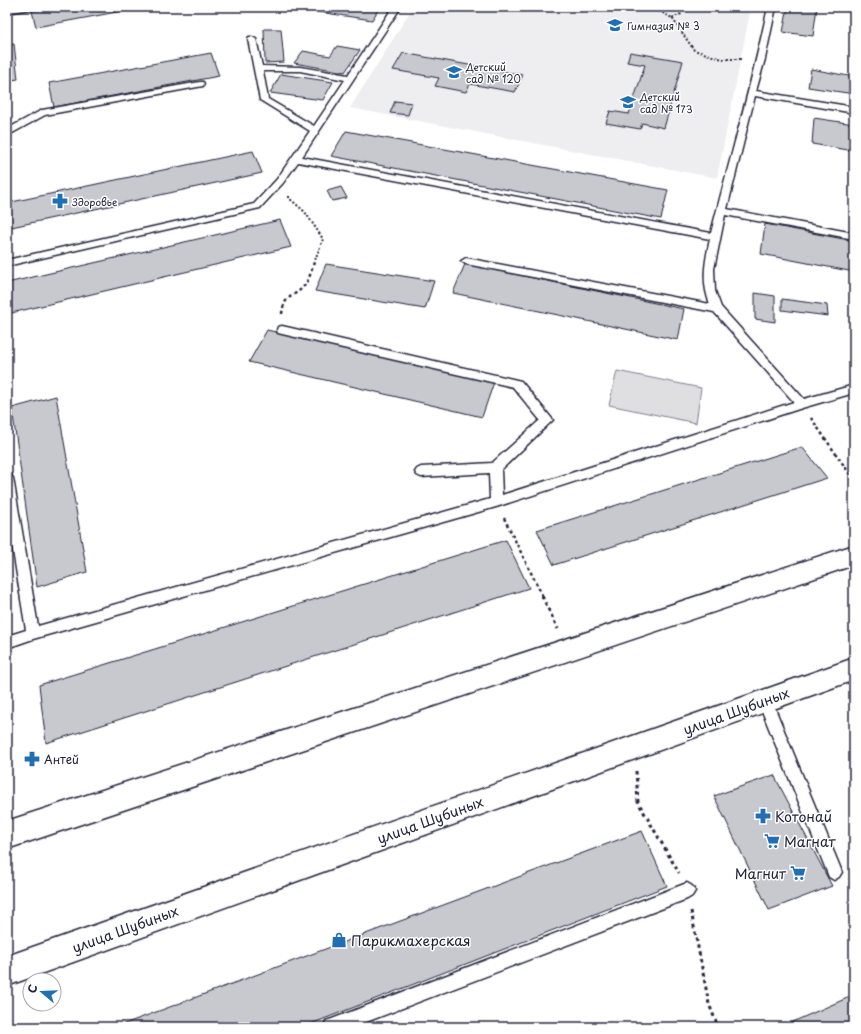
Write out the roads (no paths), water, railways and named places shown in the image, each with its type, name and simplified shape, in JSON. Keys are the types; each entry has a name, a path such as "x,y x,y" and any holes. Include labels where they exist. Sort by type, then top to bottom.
{"main road":[{"path":"7,835 854,555"},
{"name":"улица Шубиных","path":"7,971 854,669"}],"lane":[{"path":"7,11 28,7"},
{"path":"7,263 257,206 280,181 296,159 397,7"},
{"path":"772,7 761,60 715,237 709,269 710,291 717,309 802,404"},
{"path":"252,38 264,100 315,130"},
{"path":"258,68 300,68 349,78"},
{"path":"7,133 42,113 200,84"},
{"path":"752,93 854,110"},
{"path":"296,159 715,237"},
{"path":"721,211 854,236"},
{"path":"466,261 717,309"},
{"path":"282,330 517,384 547,420 495,468 421,472"},
{"path":"7,642 32,633 496,502 802,404 854,389"},
{"path":"495,468 496,502"},
{"path":"7,478 32,633"},
{"path":"765,701 834,872"},
{"path":"332,1027 687,891"}],"place":[{"name":"Гимназия № 3","path":"615,25"},
{"name":"Детский сад № 120","path":"454,72"},
{"name":"Детский сад № 173","path":"628,102"},
{"name":"Здоровье","path":"60,201"},
{"name":"Антей","path":"32,759"},
{"name":"Котонай","path":"763,816"},
{"name":"Магнат","path":"772,841"},
{"name":"Магнит","path":"798,873"},
{"name":"Парикмахерская","path":"339,940"}]}
